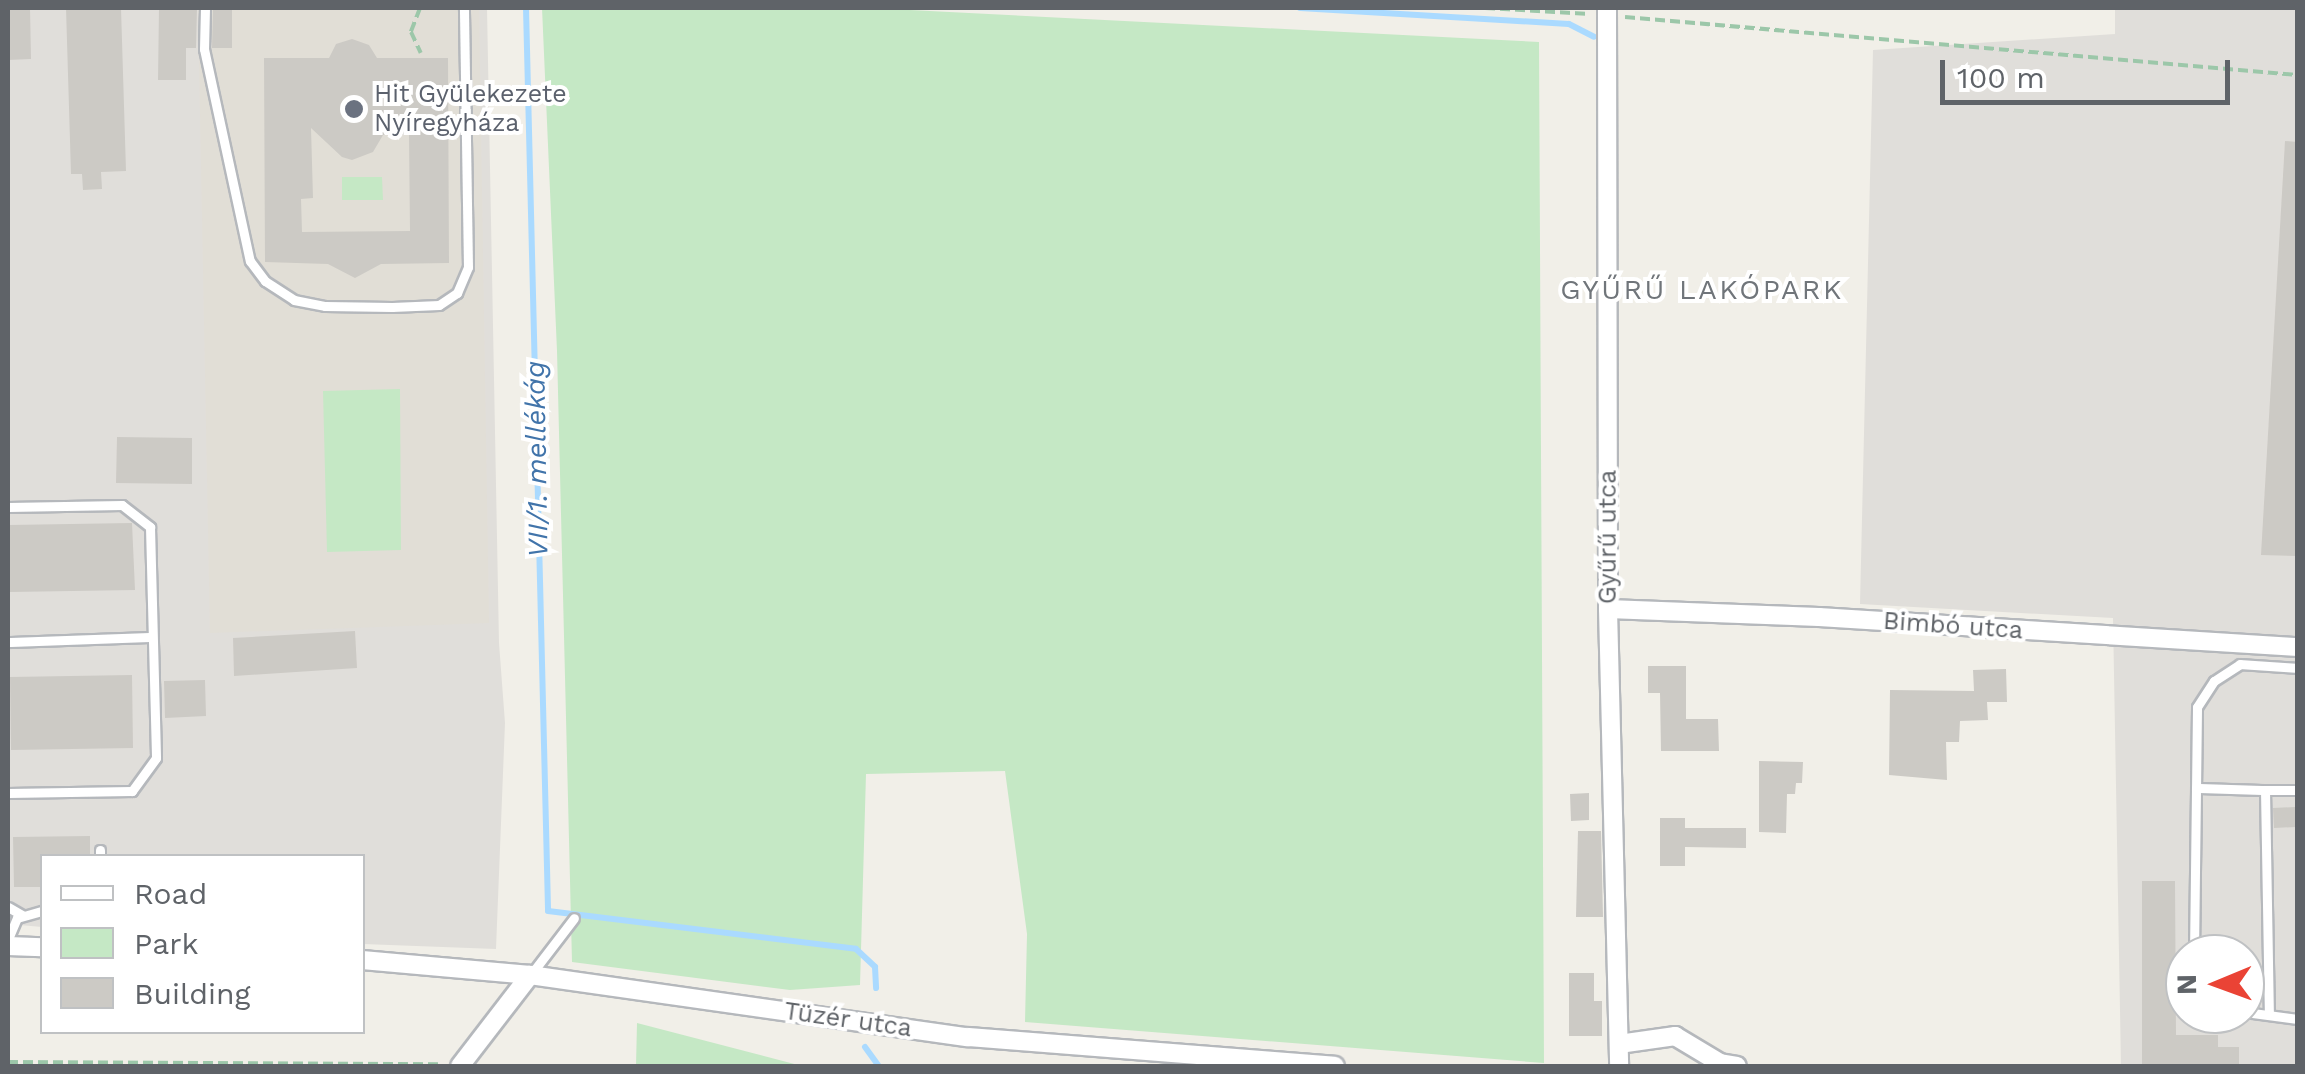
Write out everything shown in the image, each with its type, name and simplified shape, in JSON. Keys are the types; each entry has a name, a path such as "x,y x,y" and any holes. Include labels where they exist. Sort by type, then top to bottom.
{"street":[{"name":"Gyűrű utca","path":"1607,11 1608,609 1619,1066"},
{"name":"Bimbó utca","path":"1608,609 1819,617 2298,647"},
{"path":"8,942 40,946"},
{"name":"Tüzér utca","path":"365,960 530,975 968,1037 1335,1066"},
{"path":"461,1065 530,975"},
{"path":"1618,1044 1674,1036 1720,1063 1736,1066"}],"lane":[{"path":"204,8 204,49 250,261 265,281 294,300 325,306 392,308 439,305 457,293 468,267 464,8"},
{"path":"8,507 122,505 134,510 150,526 156,758 148,775 132,791 8,793"},
{"path":"8,642 152,637"},
{"path":"2194,934 2197,707 2214,680 2240,664 2298,668"},
{"path":"2196,788 2298,790"},
{"path":"2265,790 2268,1015"},
{"path":"8,907 22,915 40,911"},
{"path":"8,942 22,915"},
{"path":"530,975 574,918"},
{"path":"2265,1015 2298,1018"}],"path":[{"path":"420,8 411,32 421,53"},
{"path":"1485,8 1607,11 2298,75"},
{"path":"8,1062 461,1065"}],"shaded area":[{"path":"8,8 487,8 499,643 505,723 496,949 365,944 365,854 40,854 40,927 8,924"},
{"path":"198,8 479,8 489,623 210,633"},
{"path":"2115,8 2297,8 2297,1066 2121,1066 2113,618 1860,604 1873,50 2115,34"}],"green space":[{"path":"542,8 871,8 1539,42 1544,1063 1025,1022 1027,934 1005,771 866,774 860,985 790,990 572,962 557,351"},
{"path":"342,177 382,177 383,200 342,200"},
{"path":"400,389 401,550 327,552 323,391"},
{"path":"637,1023 802,1066 636,1066"}],"building":[{"path":"8,8 30,8 31,59 8,60"},
{"path":"66,8 121,8 126,171 101,172 102,189 83,190 82,174 71,174"},
{"path":"159,8 197,8 196,48 186,48 186,80 158,80"},
{"path":"213,8 232,8 232,48 212,48"},
{"path":"352,39 369,45 377,58 448,58 449,263 381,264 355,278 328,264 265,262 264,58 329,58 336,44","holes":["311,128 342,157 352,160 373,152 383,135 409,135 410,231 302,232 301,199 313,198"]},
{"path":"2285,141 2298,142 2298,556 2261,555"},
{"path":"117,437 192,438 192,484 116,483"},
{"path":"132,523 135,590 10,592 9,525"},
{"path":"355,631 357,668 234,676 233,638"},
{"path":"1648,666 1686,666 1686,719 1718,719 1719,751 1661,751 1660,693 1648,693"},
{"path":"2006,669 2007,702 1987,702 1988,720 1960,721 1959,742 1946,742 1947,780 1889,775 1890,690 1974,691 1973,670"},
{"path":"132,675 133,748 11,750 10,677"},
{"path":"205,680 206,716 165,718 164,681"},
{"path":"1759,761 1803,762 1802,783 1796,783 1795,794 1787,794 1786,833 1759,832"},
{"path":"1589,793 1589,820 1571,821 1570,794"},
{"path":"2295,807 2296,827 2274,828 2273,808"},
{"path":"1660,818 1685,818 1685,828 1746,828 1746,848 1685,847 1685,866 1660,866"},
{"path":"1578,831 1601,831 1603,917 1576,917"},
{"path":"90,836 90,854 40,854 40,887 14,887 13,837"},
{"path":"2142,881 2175,881 2175,934 2165,934 2165,1034 2218,1035 2218,1047 2239,1047 2239,1066 2142,1066"},
{"path":"1569,973 1594,973 1594,1001 1602,1001 1602,1036 1569,1036"}],"waterway":[{"name":"VII/1. mellékág","path":"526,8 548,911 856,949 875,967 876,988"},
{"path":"1300,8 1569,24 1594,37"},
{"path":"865,1047 879,1066"}],"place":[{"name":"Hit Gyülekezete Nyíregyháza","path":"354,109"}],"district":[{"name":"GYŰRŰ LAKÓPARK","path":"1702,290"}]}
